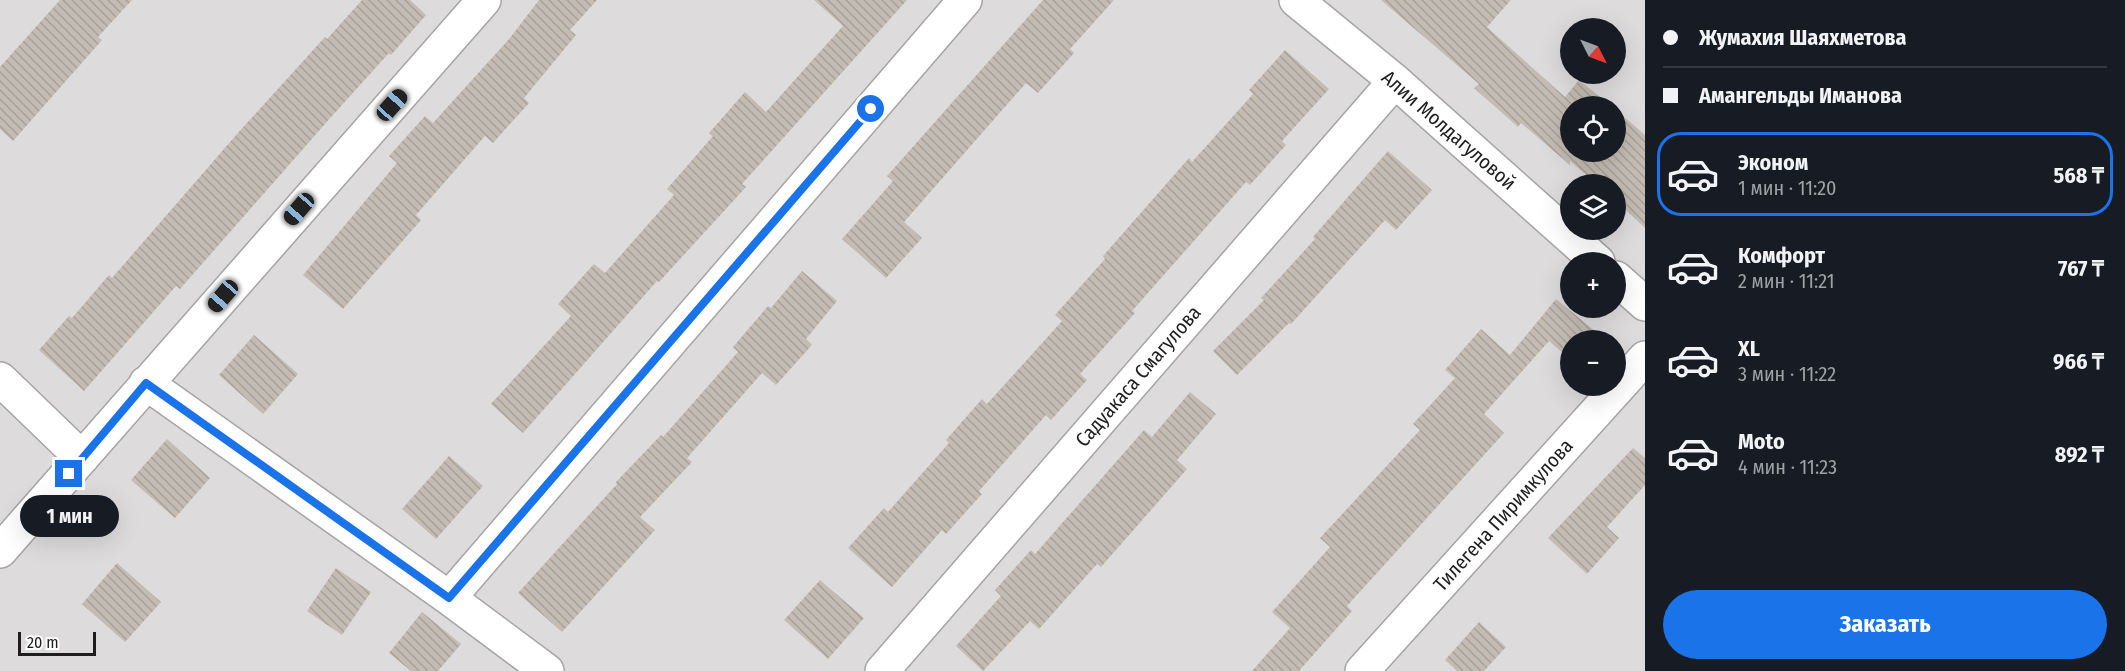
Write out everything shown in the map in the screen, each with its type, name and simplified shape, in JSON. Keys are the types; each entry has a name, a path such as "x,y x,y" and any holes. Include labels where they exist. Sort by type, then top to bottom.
{"street":[{"path":"0,552 484,0"},
{"path":"449,598 965,0"},
{"name":"Алии Молдагуловой","path":"1296,0 1395,81 1587,252"},
{"name":"Садуакаса Смагулова","path":"882,671 1395,81"},
{"path":"1626,287 1645,304"},
{"name":"Тилегена Пиримкулова","path":"1362,671 1645,358"},
{"path":"0,379 82,458"},
{"path":"146,383 449,598 547,671"}],"shaded area":[{"path":"0,0 1645,0 1645,671 0,671"}],"building":[{"path":"60,0 132,0 98,37 102,40 13,141 0,129 0,67"},
{"path":"362,0 410,0 426,15 332,116 180,289 176,286 84,391 39,350 69,316 72,318 109,275 112,278 237,134 325,37 327,39"},
{"path":"539,0 597,0 570,30 576,35 524,98 529,103 493,143 485,136 416,215 421,220 343,309 303,275 397,163 389,156 425,116 433,123 510,38"},
{"path":"814,0 907,0 742,184 746,187 659,282 657,281 523,433 491,404 571,316 558,304 594,264 605,273 674,195 667,189 713,136 709,133 745,92 766,112 843,26"},
{"path":"1043,0 1114,0 1070,49 1074,53 1038,93 1026,83 904,222 922,238 886,278 842,239 893,181 887,176"},
{"path":"1381,0 1511,0 1487,27 1564,96 1560,96 1560,156 1521,123 1518,127 1474,88 1479,84"},
{"path":"1285,50 1329,89 1282,141 1286,145 1250,185 1246,182 1132,311 1135,313 1080,374 1087,380 1051,420 1046,415 979,491 982,494 946,534 942,530 892,587 848,548 884,508 888,512 949,443 946,440 982,399 987,404 1062,321 1055,315 1105,259 1103,256 1189,158 1192,162 1253,94 1249,90"},
{"path":"1576,84 1584,84 1599,96 1566,96"},
{"path":"1626,119 1645,135 1645,228 1626,210 1626,174 1585,174 1571,162 1626,162"},
{"path":"1388,151 1432,190 1396,230 1385,220 1291,324 1289,323 1237,375 1213,351 1264,300 1261,298 1315,239 1313,237"},
{"path":"802,271 837,301 806,339 812,345 776,385 762,373 687,458 692,462 640,517 655,530 562,632 518,593 617,484 616,482 661,435 663,437 738,352 733,347 768,306 771,308"},
{"path":"1556,299 1560,302 1560,318 1579,318 1594,330 1560,330 1560,350 1549,341 1484,414 1504,433 1347,606 1352,611 1299,671 1252,671 1290,628 1272,612 1330,547 1320,538 1420,430 1413,424 1455,378 1445,370 1481,329 1510,355"},
{"path":"254,335 298,374 263,414 219,375"},
{"path":"1190,392 1216,414 1177,460 1187,469 1101,567 1097,564 1039,629 1030,621 983,671 956,646 1001,596 995,590 1031,550 1035,554 1144,430 1152,437"},
{"path":"167,439 210,478 175,518 131,480"},
{"path":"1633,448 1645,458 1645,485 1607,527 1619,538 1587,574 1548,538"},
{"path":"449,456 483,486 436,539 402,509"},
{"path":"117,563 161,602 125,642 82,604"},
{"path":"336,568 371,592 342,635 307,611"},
{"path":"820,580 864,618 828,659 784,620"},
{"path":"422,612 461,644 438,671 411,671 389,653"},
{"path":"1479,622 1506,647 1484,671 1457,671 1445,660"}],"route":[{"path":"69,474 146,383 449,598 871,109"}]}
